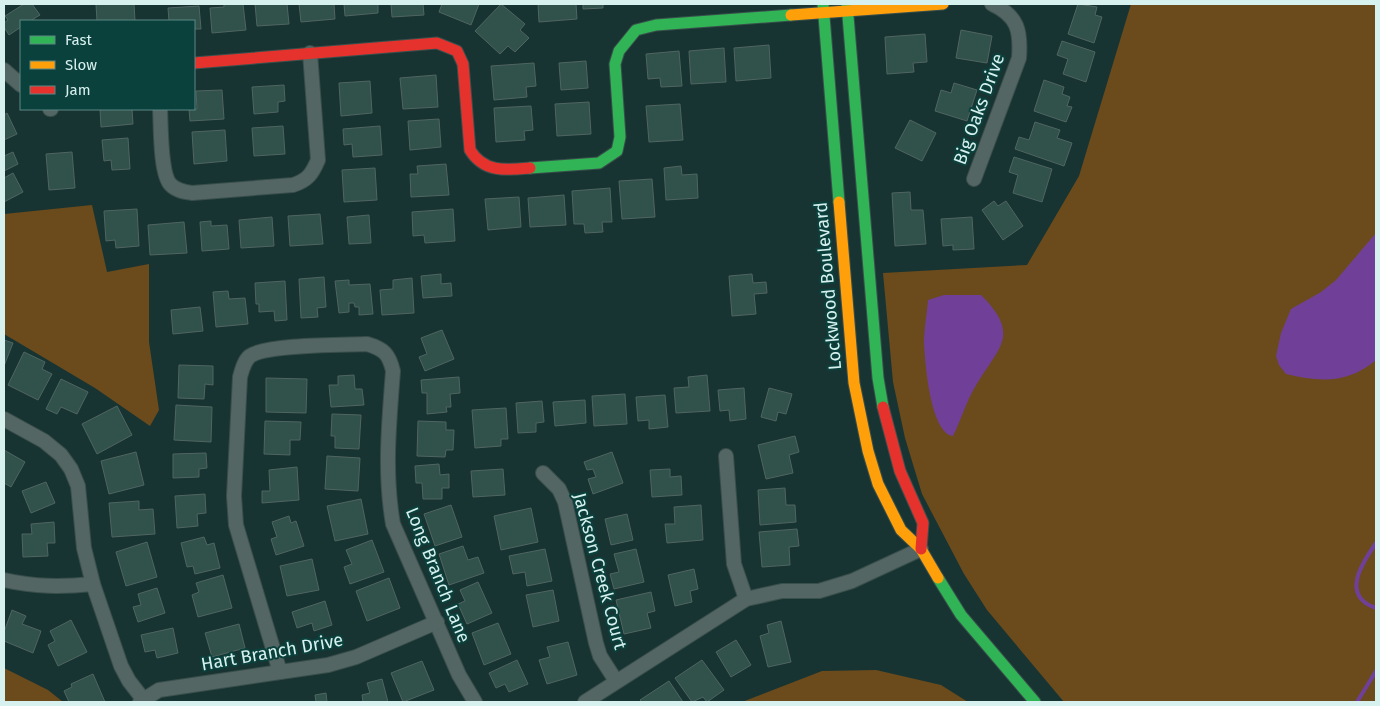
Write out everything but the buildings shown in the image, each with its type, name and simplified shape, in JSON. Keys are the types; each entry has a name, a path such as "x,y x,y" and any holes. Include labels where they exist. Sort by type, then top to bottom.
{"main road":[{"path":"195,63 437,44 449,46 457,51 464,64 470,150 476,160 488,168 500,170 599,163 617,151 620,137 615,64 619,51 636,30 656,25 823,9 943,4"},
{"path":"848,8 878,378 883,407 900,471 923,523 921,549"},
{"name":"Lockwood Boulevard","path":"823,9 854,383 868,451 878,484 901,530 921,549 961,615 1035,702"}],"street":[{"name":"Big Oaks Drive","path":"974,179 1019,58 1018,26 1007,13 992,4"},
{"path":"160,110 165,174 170,185 179,191 192,193 293,185 306,180 318,160 310,53"},
{"path":"4,70 20,84"},
{"name":"Long Branch Lane","path":"280,672 236,525 234,496 240,377 243,366 250,356 267,350 368,344 382,349 390,359 393,371 387,466 389,500 393,524 459,675 474,702"},
{"path":"4,419 44,441 61,455 71,469 78,486 84,548 93,584 121,666 142,701"},
{"path":"726,456 734,564 746,599"},
{"name":"Jackson Creek Court","path":"543,474 559,489 565,502 596,643 600,656 616,681"},
{"path":"585,702 746,599 782,591 819,591 852,581 921,549"},
{"path":"4,580 28,586 56,588 93,584"},
{"name":"Hart Branch Drive","path":"142,701 159,690 328,665 356,657 437,622"}],"shaded area":[{"path":"1131,4 1376,4 1376,702 1064,702 987,610 964,574 922,494 905,438 893,382 883,273 1027,265 1079,176"},
{"path":"92,205 107,272 149,264 149,342 159,410 150,426 95,388 4,334 4,214"},
{"path":"1376,233 1376,360 1355,373 1333,379 1310,379 1286,374 1279,365 1276,356 1281,333 1291,309 1321,292 1336,280"},
{"path":"944,295 981,295 1001,321 1003,332 998,351 972,393 953,436 945,432 934,410 930,395 924,343 928,300"},
{"path":"4,668 48,690 63,702 4,702"},
{"path":"876,670 941,685 968,702 742,702 822,671"}],"waterway":[{"path":"1376,543 1360,569 1356,587 1359,596 1365,603 1376,608"},
{"path":"1357,702 1376,671"}],"traffic: fast":[{"path":"823,4 839,202"},
{"path":"847,4 878,378 883,407"},
{"path":"530,168 599,163 617,151 620,137 615,64 619,51 636,30 656,25 791,15"},
{"path":"938,578 961,615 1035,702"}],"traffic: slow":[{"path":"791,15 943,4"},
{"path":"839,202 854,383 868,451 878,484 901,530 921,549 938,578"}],"traffic: jam":[{"path":"195,63 437,43 457,51 463,64 470,150 482,163 489,166 504,169 530,168"},
{"path":"883,407 900,471 923,523 921,549"}]}
